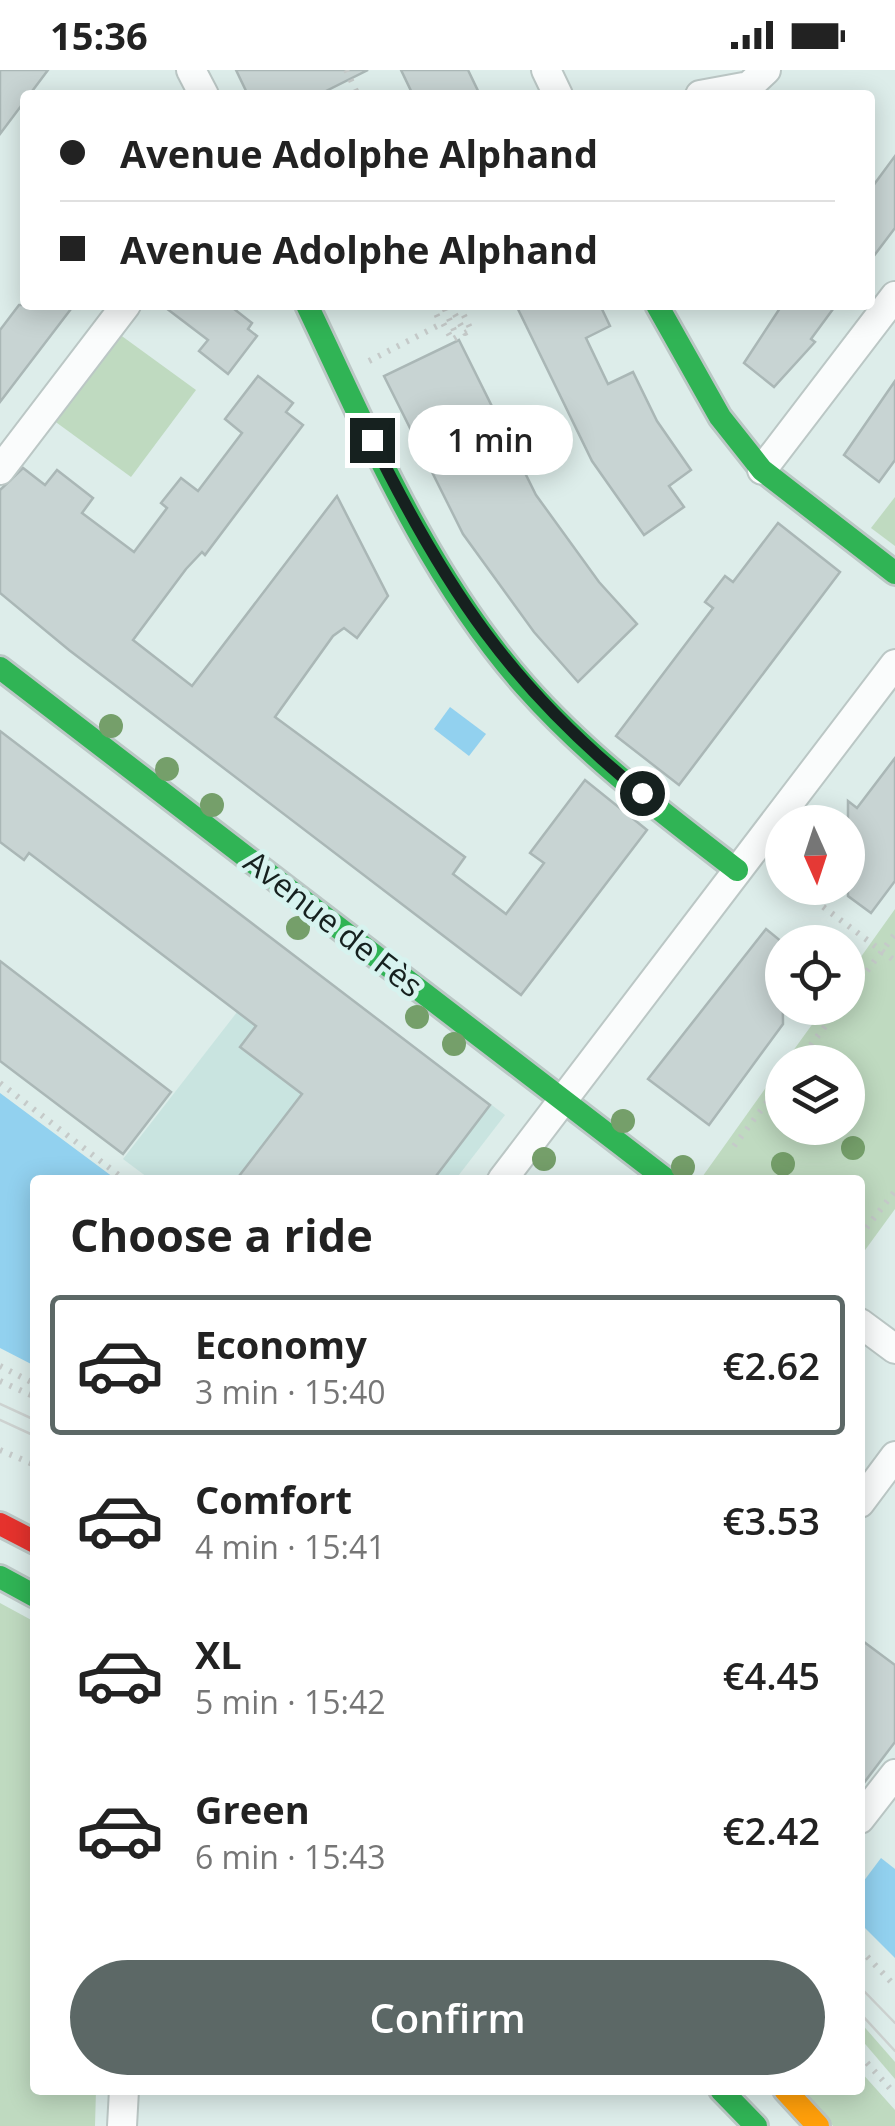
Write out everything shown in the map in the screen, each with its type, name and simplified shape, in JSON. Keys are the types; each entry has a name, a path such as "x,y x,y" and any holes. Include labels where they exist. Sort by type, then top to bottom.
{"street":[{"path":"728,90 750,86 766,70"},
{"path":"762,470 895,296"},
{"path":"0,470 122,310"},
{"path":"308,310 422,542 524,684 589,750 737,870"},
{"path":"659,310 684,361 720,417 762,470 895,572"},
{"path":"506,1175 895,664"},
{"name":"Avenue de Fès","path":"0,668 660,1175"},
{"path":"865,1327 895,1349"},
{"path":"865,1496 895,1456"},
{"path":"0,1524 30,1539"},
{"path":"0,1577 30,1593"},
{"path":"865,1813 895,1774"},
{"path":"122,2126 124,2095"},
{"path":"726,2095 756,2126"},
{"path":"790,2095 818,2126"}],"path":[{"path":"434,310 452,340 457,337 449,310"},
{"path":"450,310 465,333 471,330 461,310"},
{"path":"341,376 440,324"},
{"path":"821,905 895,961"},
{"path":"865,974 895,934"},
{"path":"811,1045 826,1025"},
{"path":"0,1083 120,1175"},
{"path":"734,1146 765,1105"},
{"path":"865,1230 895,1191"},
{"path":"0,1366 30,1381"},
{"path":"0,1381 30,1395"},
{"path":"0,1450 30,1464"},
{"path":"865,1954 895,1986"},
{"path":"865,2061 895,2094"}],"shaded area":[{"path":"286,949 505,1115 459,1175 144,1175 123,1159"}],"green space":[{"path":"119,334 196,390 131,477 53,420"},
{"path":"895,497 895,546 871,528"},
{"path":"895,909 895,1209 865,1250 865,1175 704,1175 765,1089 765,1145 865,1145 865,1045 797,1045 812,1025 865,1025 865,951"},
{"path":"0,1603 30,1619 30,2095 96,2095 95,2126 0,2126"},
{"path":"865,2028 895,2062 895,2079 865,2044"},
{"path":"865,2077 895,2110 895,2126 833,2126 805,2095 865,2095"}],"water":[{"path":"450,707 486,734 469,756 434,729"},
{"path":"0,1093 110,1175 30,1175 30,1363 0,1348"},
{"path":"881,1858 895,1869 895,1958 865,1928 865,1879"}],"building":[{"path":"0,70 48,70 33,90 20,90 20,107 0,134"},
{"path":"236,70 368,70 328,90 246,90"},
{"path":"401,70 468,70 478,90 411,90"},
{"path":"895,156 895,228 875,254 875,183"},
{"path":"19,305 20,310 70,310 0,402 0,330"},
{"path":"169,310 235,310 252,323 248,329 257,336 228,374 199,351 208,340"},
{"path":"518,310 602,310 610,326 586,338 608,384 633,372 657,421 691,470 669,486 684,507 644,535 592,461"},
{"path":"779,310 832,310 811,339 815,342 774,387 744,363"},
{"path":"459,340 536,495 599,582 637,624 578,682 534,632 463,534 384,376"},
{"path":"258,376 293,403 286,412 303,425 205,555 202,552 186,569 133,640 192,686 337,496 388,596 357,638 344,628 333,636 275,717 465,857 453,874 506,914 544,863 530,853 585,780 647,830 521,995 0,593 0,490 23,468 45,485 57,470 93,498 82,513 134,552 167,508 161,503 181,478 198,491 242,433 225,419"},
{"path":"895,381 895,460 879,482 844,455"},
{"path":"778,523 840,572 679,785 616,736 713,608 705,602 725,576 733,582"},
{"path":"0,731 490,1105 437,1175 240,1175 302,1094 240,1047 256,1026 29,853 24,860 0,842"},
{"path":"895,758 895,881 871,913 860,905 865,905 865,805 859,805"},
{"path":"765,930 765,1025 782,1025 709,1125 648,1079"},
{"path":"0,961 171,1092 123,1154 0,1061"},
{"path":"865,1643 895,1665 895,1742 865,1781"}],"tram line":[{"path":"0,1404 30,1418"},
{"path":"0,1420 30,1434"},
{"path":"865,1992 895,2023"},
{"path":"865,2018 895,2051"}],"traffic: fast":[{"path":"309,310 403,503 458,598 490,643 574,736 626,783 737,870"},
{"path":"660,310 720,417 762,470 895,573"},
{"path":"0,668 660,1175"},
{"path":"0,1577 30,1593"},
{"path":"726,2095 756,2126"}],"traffic: slow":[{"path":"790,2095 818,2126"}],"traffic: jam":[{"path":"0,1524 30,1539"}],"route":[{"path":"372,440 422,542 524,684 589,750 642,793"}]}
